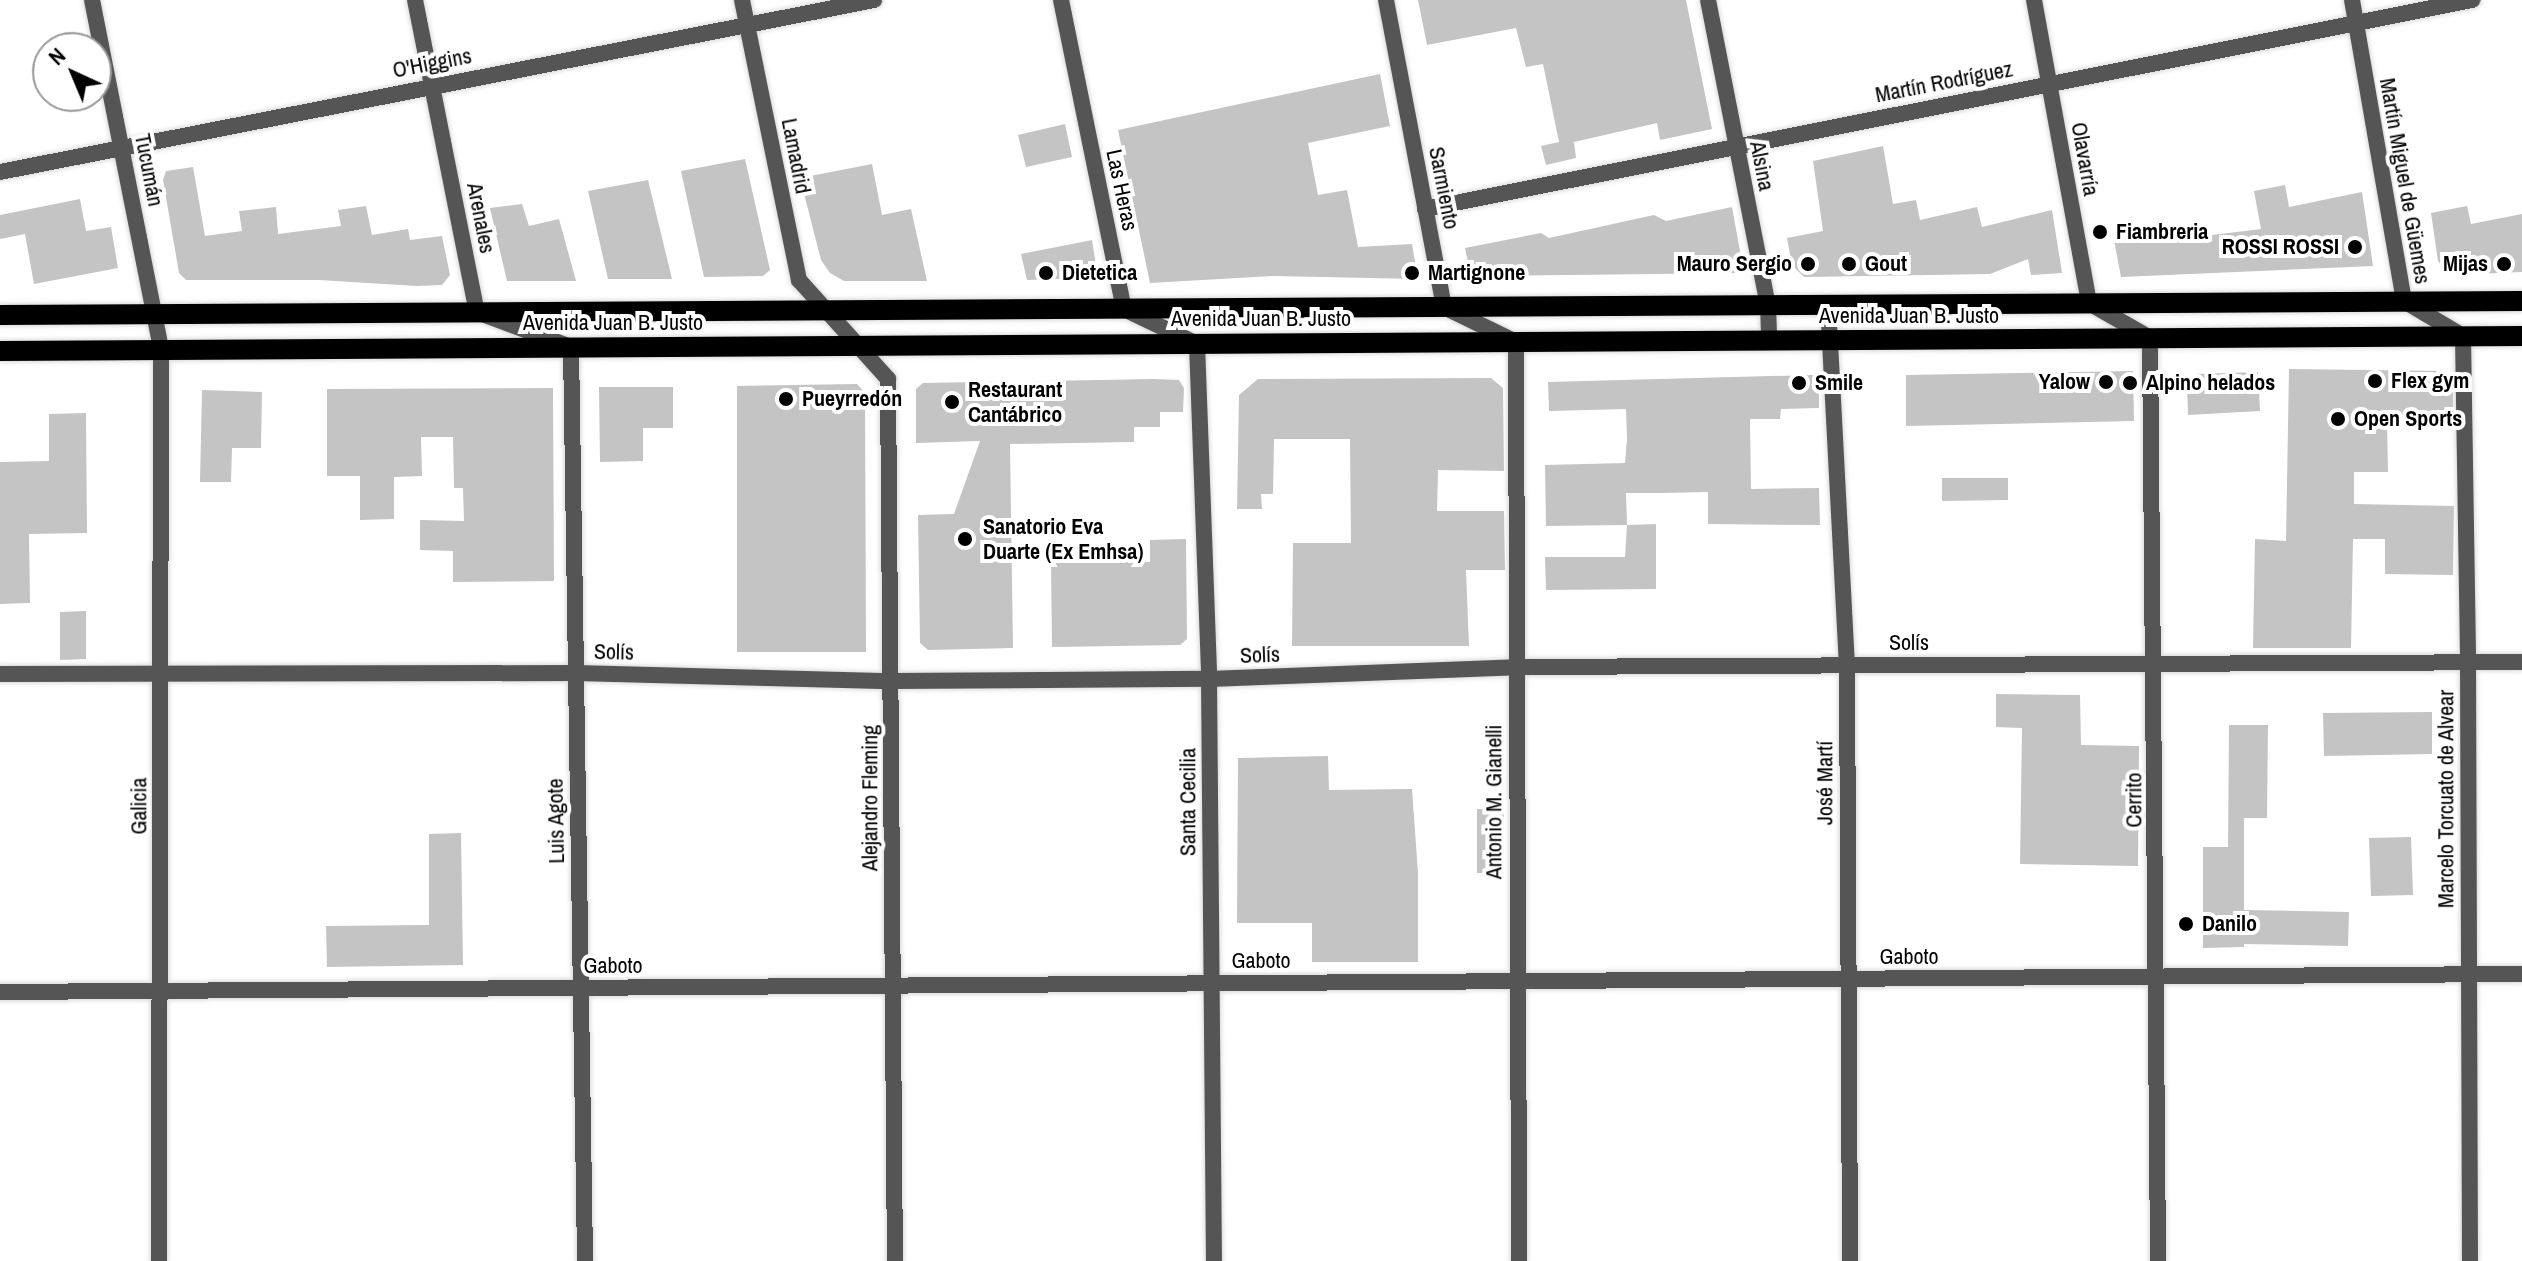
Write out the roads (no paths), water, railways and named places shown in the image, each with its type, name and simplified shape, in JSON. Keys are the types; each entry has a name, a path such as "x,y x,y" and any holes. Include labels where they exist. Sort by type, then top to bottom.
{"main road":[{"name":"Avenida Juan B. Justo","path":"0,315 2522,301"},
{"name":"Avenida Juan B. Justo","path":"0,351 2522,336"}],"street":[{"name":"Tucumán","path":"92,0 161,350"},
{"name":"Arenales","path":"415,0 477,312"},
{"name":"Lamadrid","path":"742,0 799,280 858,346"},
{"name":"O'Higgins","path":"0,172 874,0"},
{"name":"Las Heras","path":"1061,0 1124,309"},
{"name":"Sarmiento","path":"1386,0 1444,307"},
{"name":"Alsina","path":"1708,0 1768,305 1769,340"},
{"name":"Olavarría","path":"2034,0 2089,303"},
{"name":"Martín Miguel de Güemes","path":"2352,0 2404,301 2463,336"},
{"name":"Martín Rodríguez","path":"1425,209 2472,0"},
{"path":"2089,303 2150,338"},
{"name":"José Martí","path":"1828,304 1847,665 1850,1261"},
{"path":"1444,307 1516,342"},
{"path":"1124,309 1197,344"},
{"path":"477,312 571,347"},
{"name":"Marcelo Torcuato de Alvear","path":"2463,336 2468,662 2470,1261"},
{"name":"Cerrito","path":"2150,338 2158,1261"},
{"name":"Antonio M. Gianelli","path":"1516,342 1519,1261"},
{"name":"Santa Cecilia","path":"1197,344 1209,679 1214,1261"},
{"name":"Alejandro Fleming","path":"858,346 888,379 895,1261"},
{"name":"Luis Agote","path":"571,347 585,1261"},
{"name":"Galicia","path":"159,1261 162,991 161,350"},
{"name":"Solís","path":"0,674 576,673 891,681 1209,679 1516,667 2522,662"},
{"name":"Gaboto","path":"0,992 2522,974"}],"place":[{"name":"Fiambreria","path":"2100,232"},
{"name":"ROSSI ROSSI","path":"2355,247"},
{"name":"Mauro Sergio","path":"1808,264"},
{"name":"Gout","path":"1849,264"},
{"name":"Mijas","path":"2504,264"},
{"name":"Dietetica","path":"1046,273"},
{"name":"Martignone","path":"1412,273"},
{"name":"Flex gym","path":"2375,381"},
{"name":"Yalow","path":"2106,382"},
{"name":"Smile","path":"1799,383"},
{"name":"Alpino helados","path":"2130,383"},
{"name":"Pueyrredón","path":"786,399"},
{"name":"Restaurant Cantábrico","path":"952,402"},
{"name":"Open Sports","path":"2338,419"},
{"name":"Sanatorio Eva Duarte (Ex Emhsa)","path":"965,539"},
{"name":"Danilo","path":"2186,924"}]}
